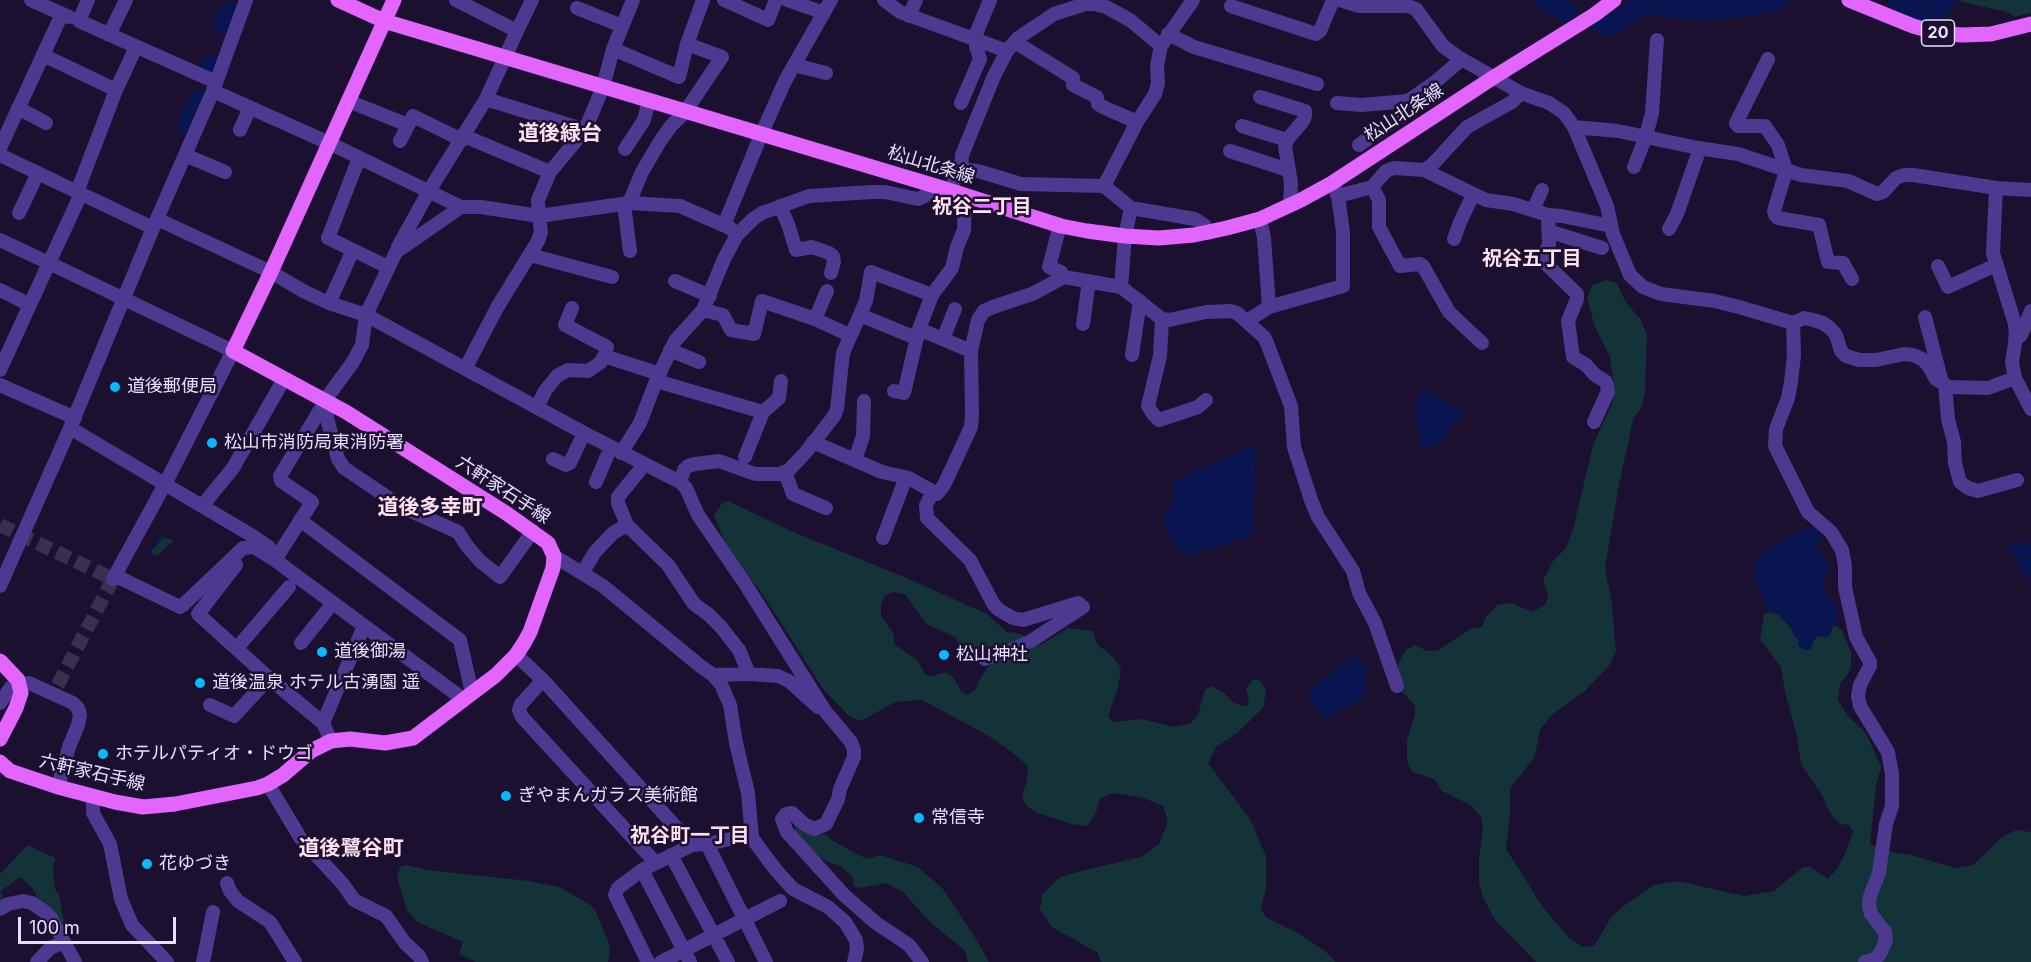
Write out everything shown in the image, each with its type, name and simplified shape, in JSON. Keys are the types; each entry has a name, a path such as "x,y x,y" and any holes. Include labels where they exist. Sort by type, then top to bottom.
{"main road":[{"name":"松山北条線","path":"339,0 384,21 1060,225 1125,236 1159,238 1209,233 1260,219 1335,190 1494,77 1594,15 1614,0"},
{"path":"233,351 394,0"},
{"name":"20","path":"1849,0 1938,33 1962,35 1991,33 2031,24"},
{"name":"六軒家石手線","path":"1,765 10,771 58,788 128,805 158,806 195,801 268,784 293,768 311,751 331,741 350,739 385,743 405,741 422,732 496,675 516,655 530,632 553,568 554,556 548,543 533,531 346,412 233,351"},
{"path":"0,661 14,674 20,686 20,699 0,739"}],"street":[{"path":"31,0 136,47 214,86 249,108 329,143 461,207 480,207 539,216 626,204 680,206 724,225 737,235"},
{"path":"79,21 88,0"},
{"path":"109,35 126,0"},
{"path":"0,586 72,423 214,86 246,0"},
{"path":"456,0 517,31"},
{"path":"275,560 312,502 281,481 280,476 362,345 366,315 388,267 429,191 486,99 532,0"},
{"path":"465,369 541,232 537,200 550,172 585,130 603,87 613,49 633,0"},
{"path":"613,49 679,77 687,44 703,0"},
{"path":"724,0 768,20 776,0"},
{"path":"787,0 824,13"},
{"path":"724,225 761,135 794,66 831,0"},
{"path":"884,0 909,15 976,40 1011,47 1073,78 1073,85 1097,97 1098,104 1102,107 1137,122"},
{"path":"909,15 916,0"},
{"path":"961,103 980,59 976,40 990,0"},
{"path":"1104,186 1137,122 1155,94 1158,83 1157,66 1164,40 1193,0"},
{"path":"1231,6 1317,34 1333,0"},
{"path":"1340,0 1359,6 1393,4 1416,9 1443,45 1462,59 1521,93 1557,107 1564,113 1574,127 1607,206 1611,226 1630,275 1643,287 1661,294 1715,301 1793,323 1804,318 1823,323 1836,335 1841,351 1846,356 1853,359 1876,360 1904,354 1922,359 1936,379 1944,384 1961,388 1988,388 2014,378"},
{"path":"1416,9 1428,0"},
{"path":"894,391 904,393 917,334 932,294 952,268 964,230 953,192 954,181 961,169 962,155 994,76 1011,47 1032,28 1054,14 1071,7 1095,4 1106,7 1164,40 1317,84"},
{"path":"578,8 622,26"},
{"path":"0,148 62,14"},
{"path":"1634,167 1652,113 1657,40"},
{"path":"630,250 626,204 654,151 670,127 685,112 722,57 687,44"},
{"path":"0,370 79,193 116,90 136,47"},
{"path":"43,55 116,90"},
{"path":"1337,103 1361,105 1410,100 1462,59"},
{"path":"1768,59 1736,123 1738,126 1765,126 1778,145 1785,170 1774,211 1775,215 1788,220 1819,225 1828,262 1843,263 1852,279"},
{"path":"794,66 826,73"},
{"path":"1424,170 1432,165 1467,127 1512,102 1521,93"},
{"path":"1260,97 1305,111 1303,121 1287,140 1285,146 1291,183 1290,206"},
{"path":"486,99 585,130"},
{"path":"1359,145 1407,111 1412,106 1410,100"},
{"path":"348,101 408,126"},
{"path":"625,149 644,120 649,101"},
{"path":"18,108 46,123"},
{"path":"240,130 249,108"},
{"path":"400,141 413,116 550,172"},
{"path":"1242,126 1287,140"},
{"path":"1574,127 1618,130 1750,157 1801,175 1848,181 1877,194 1896,178 1913,174 1996,188 2031,190"},
{"path":"1668,229 1677,214 1700,148"},
{"path":"1230,151 1288,170"},
{"path":"0,155 79,193 271,272 329,303 366,315 644,465 680,482 686,488 698,514 744,582 825,711 851,742 854,750 854,757 840,789 838,800 826,824 814,829 792,813 786,814 782,819 783,825 798,847 838,889 876,922 909,945 922,962"},
{"path":"185,155 225,172"},
{"path":"359,158 328,238 388,267"},
{"path":"1247,321 1269,307 1343,286 1343,232 1335,190 1372,187 1386,171 1394,168 1424,170 1486,200 1513,204 1548,215 1611,226"},
{"path":"961,169 978,171 1021,184 1104,186 1131,208 1195,219 1204,225 1209,233"},
{"path":"19,213 38,173"},
{"path":"1372,187 1380,200 1379,227 1400,266 1420,264 1423,266 1449,312 1482,343"},
{"path":"1996,188 1993,242 1996,265 2010,306 2015,340 2012,362 2014,378 2031,410"},
{"path":"1533,210 1542,190"},
{"path":"596,482 616,450 632,438 670,350 675,341 703,310 737,235 753,219 809,196 872,192 918,199 953,192"},
{"path":"1454,239 1473,195"},
{"path":"780,206 796,250 812,248 829,253 833,256 834,262 831,273"},
{"path":"396,252 461,207"},
{"path":"1121,287 1125,236 1131,208"},
{"path":"1548,215 1549,244 1542,260 1577,294 1568,321 1573,357 1586,365 1607,385 1608,391 1594,422"},
{"path":"1260,219 1264,238 1269,307"},
{"path":"1060,225 1049,267 1061,272 1064,277"},
{"path":"1548,231 1602,248"},
{"path":"0,240 233,351 114,577 180,607 243,548 254,547 364,626 468,696"},
{"path":"329,303 353,250"},
{"path":"530,255 612,277"},
{"path":"1938,266 1948,287 1996,265"},
{"path":"680,482 688,466 719,461 755,474 785,472 798,462 831,421 837,409 843,353 866,301 871,272 932,294"},
{"path":"813,442 882,472 919,482 938,494 970,427 972,415 971,351 978,320 984,311 1032,294 1064,277 1121,287 1162,319 1169,320 1206,312 1230,310 1247,321 1268,343 1291,406 1294,447 1311,500 1318,517 1353,571 1359,592 1375,623 1396,686"},
{"path":"675,280 710,296"},
{"path":"1083,324 1089,281"},
{"path":"0,290 30,305"},
{"path":"815,319 827,291"},
{"path":"703,310 723,315 731,330 754,334 762,301 815,319 849,335"},
{"path":"1132,355 1140,302"},
{"path":"572,308 565,325 608,346 658,377 763,412"},
{"path":"943,339 955,309"},
{"path":"2015,340 2021,335 2031,310"},
{"path":"860,315 917,334 943,339 971,351"},
{"path":"1925,317 1944,384 1948,419 1954,442 1955,463 1960,482 1977,491 2017,480"},
{"path":"1162,319 1160,356 1148,406 1159,420 1198,407 1206,400"},
{"path":"1793,323 1794,355 1791,382 1788,398 1776,429 1775,446 1808,512 1831,532 1842,550 1845,587 1856,637 1870,662 1860,686 1858,696 1860,706 1888,752 1892,774 1892,806 1886,824 1879,873 1869,905 1871,914 1885,932 1886,940 1880,954 1875,959 1865,962"},
{"path":"537,407 557,376 568,370 588,370 600,363 608,346"},
{"path":"670,350 699,362"},
{"path":"202,506 233,468 284,379"},
{"path":"745,457 763,412 779,398 781,381"},
{"path":"0,385 72,423 165,484 262,542 269,548 275,560"},
{"path":"326,401 327,418 338,459 344,468 402,507 458,532 480,561 500,577 533,531"},
{"path":"855,460 863,436 864,401"},
{"path":"553,459 566,465 570,463 584,433"},
{"path":"644,465 618,497 618,503 627,525 668,566 694,604 721,627 739,650 749,674"},
{"path":"785,472 793,494 825,508"},
{"path":"883,538 906,477"},
{"path":"933,492 926,505 927,518 970,560 994,605 999,610 1013,618 1023,620 1078,603 1083,607 1031,641 985,659"},
{"path":"300,520 460,640 468,696"},
{"path":"583,572 595,552 613,533 627,525"},
{"path":"237,555 238,562 198,614 323,723 331,741"},
{"path":"554,556 603,586 713,675 721,684 730,705 748,793 752,838 793,889 828,907 845,922 856,940 854,962"},
{"path":"237,648 289,587"},
{"path":"301,642 333,603"},
{"path":"323,723 364,626"},
{"path":"516,655 543,680 692,845"},
{"path":"713,675 778,676 789,681 825,711"},
{"path":"210,705 234,716 269,678"},
{"path":"543,680 521,704 519,710 522,717 656,863"},
{"path":"0,703 11,687 29,683 78,708 80,715 78,725 69,747 58,788"},
{"path":"268,784 301,838 342,883 354,900 386,916 422,962"},
{"path":"93,796 93,813 110,844 121,898 132,925 167,962"},
{"path":"648,962 615,895 618,888 642,870 692,845 744,836 752,838"},
{"path":"707,844 766,962"},
{"path":"671,855 728,962"},
{"path":"642,870 687,956"},
{"path":"228,884 238,902 270,922 295,962"},
{"path":"0,909 15,901 23,901 32,903 45,912 51,918 75,962"},
{"path":"662,962 687,956 714,935 780,902"},
{"path":"203,962 213,912"},
{"path":"37,962 50,948 64,942"}],"green space":[{"path":"1959,0 2031,0 2031,13 2014,17 2008,12"},
{"path":"1606,280 1617,283 1625,301 1641,320 1647,335 1645,392 1642,406 1633,420 1605,568 1612,605 1616,651 1609,666 1585,691 1553,714 1540,729 1535,756 1510,789 1506,849 1542,906 1569,938 1583,947 1594,946 1612,916 1654,885 1678,881 1744,896 1774,891 1803,867 1811,867 1828,879 1844,856 1853,832 1849,825 1840,824 1830,813 1822,795 1801,764 1781,667 1760,640 1764,615 1769,612 1778,614 1790,626 1799,641 1814,640 1818,636 1828,637 1834,625 1842,630 1851,652 1851,669 1840,684 1838,700 1847,715 1866,733 1881,767 1876,785 1870,844 1894,853 1911,855 1955,868 1973,865 2002,837 2016,830 2031,832 2031,962 1536,962 1495,920 1483,897 1479,883 1479,858 1483,829 1481,817 1472,806 1442,791 1434,779 1412,772 1407,761 1407,740 1415,714 1415,705 1402,692 1396,668 1406,650 1415,645 1427,651 1437,651 1472,628 1482,627 1486,617 1497,605 1511,603 1533,612 1546,604 1548,594 1543,580 1553,561 1566,548 1573,530 1593,445 1612,404 1614,384 1610,357 1595,327 1587,298 1592,285"},
{"path":"728,501 791,531 909,579 987,614 1007,632 1024,636 1022,641 974,655 966,653 955,637 926,624 905,594 893,592 885,595 881,615 894,635 894,644 917,660 926,675 933,676 944,672 953,677 962,692 967,695 975,690 990,665 1044,643 1068,628 1093,631 1097,644 1112,656 1121,668 1118,689 1108,716 1113,722 1141,719 1173,727 1191,723 1198,715 1205,690 1211,686 1224,693 1234,703 1247,707 1249,699 1246,689 1253,679 1261,681 1266,691 1263,708 1237,733 1216,747 1208,763 1250,819 1266,856 1266,887 1261,910 1267,918 1298,933 1325,951 1336,962 1101,962 1098,953 1052,927 1040,909 1042,895 1060,877 1141,857 1159,844 1168,821 1163,806 1141,797 1113,793 1100,799 1096,813 1087,826 1071,824 1036,812 1026,806 1022,795 1027,782 1028,766 1013,753 989,736 922,700 895,702 861,721 849,716 823,689 765,598 726,544 714,516 722,503"},
{"path":"160,537 174,540 157,556 148,551"},
{"path":"795,825 811,834 824,834 867,859 880,855 918,867 943,889 989,962 968,962 965,951 929,921 903,892 886,883 861,888 854,886 852,876 840,866 819,858 794,831"},
{"path":"28,845 55,858 53,870 55,889 59,895 65,927 62,928 38,900 34,890 20,877 1,891 4,904 0,906 0,874"},
{"path":"406,865 427,870 529,881 559,887 592,906 596,912 609,943 608,962 476,962 459,954 463,942 417,922 407,910 397,878 400,867"}],"shaded area":[{"path":"1422,389 1466,413 1454,421 1449,432 1443,435 1442,441 1426,448 1421,445 1415,424 1418,420 1414,415"},
{"path":"1250,447 1256,447 1253,524 1250,536 1187,556 1171,540 1164,527 1164,521 1173,499 1174,481"},
{"path":"1814,527 1821,534 1816,547 1818,552 1822,554 1825,561 1831,564 1825,576 1823,588 1828,599 1838,608 1836,621 1828,637 1818,636 1811,649 1804,650 1798,645 1799,641 1790,626 1778,614 1769,612 1753,574 1756,562 1764,552 1799,532"},
{"path":"2031,541 2031,578 2028,579 2020,569 2018,564 2020,560 2017,555 2008,552 2007,547"},
{"path":"1355,654 1367,673 1363,695 1359,700 1325,719 1307,692"}],"waterway":[{"path":"1544,0 1568,13"},
{"path":"1602,25 1612,24 1645,4 1699,11 1779,0"},
{"path":"1897,0 1919,10 1933,11 1943,5 1946,0"},
{"path":"224,25 230,12"},
{"path":"208,75 212,66"},
{"path":"188,125 199,99"},
{"path":"148,553 160,539"}],"tunnel":[{"path":"0,525 113,579 53,694"}],"place":[{"name":"道後郵便局","path":"115,387"},
{"name":"松山市消防局東消防署","path":"212,443"},
{"name":"道後御湯","path":"322,652"},
{"name":"松山神社","path":"944,655"},
{"name":"道後温泉 ホテル古湧園 遥","path":"200,683"},
{"name":"ホテルパティオ・ドウゴ","path":"103,754"},
{"name":"ぎやまんガラス美術館","path":"506,796"},
{"name":"常信寺","path":"919,818"},
{"name":"花ゆづき","path":"147,864"}],"district":[{"name":"道後緑台","path":"560,134"},
{"name":"祝谷二丁目","path":"982,207"},
{"name":"祝谷五丁目","path":"1532,259"},
{"name":"道後多幸町","path":"430,508"},
{"name":"祝谷町一丁目","path":"690,836"},
{"name":"道後鷺谷町","path":"351,849"}]}
